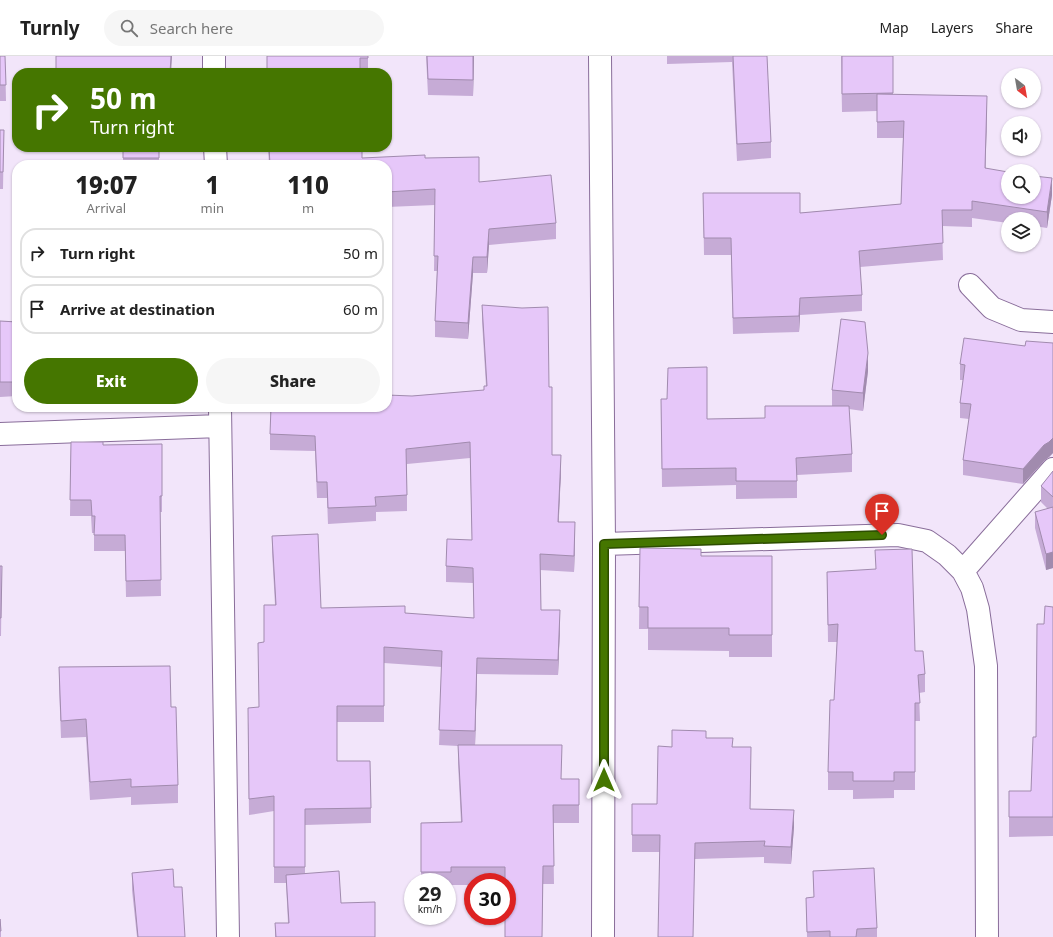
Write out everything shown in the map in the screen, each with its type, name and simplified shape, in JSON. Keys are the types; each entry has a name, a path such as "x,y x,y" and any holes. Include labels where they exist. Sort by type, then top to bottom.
{"street":[{"path":"214,56 214,68"},
{"path":"600,56 604,544 604,937"},
{"path":"970,285 992,308 1021,320 1053,322"},
{"path":"0,434 220,417 228,937"},
{"path":"963,571 1053,469"},
{"path":"604,544 898,535 927,541 947,555 963,571 972,588 978,609 986,666 987,937"}],"building":[{"path":"0,56 5,56 6,85 0,85"},
{"path":"56,56 171,56 170,68 56,68"},
{"path":"267,56 368,56 368,58 360,58 360,68 267,68"},
{"path":"427,56 473,56 473,80 428,79"},
{"path":"733,56 767,56 771,142 737,144"},
{"path":"842,56 893,56 893,93 842,94"},
{"path":"877,94 987,96 985,168 1001,171 1001,204 1041,204 1041,177 1052,178 1047,212 972,201 972,210 942,210 943,243 859,251 862,295 800,298 799,316 733,318 731,238 704,238 703,193 800,193 800,213 901,204 904,121 877,122"},
{"path":"0,130 4,130 3,172 0,172"},
{"path":"123,152 159,152 159,158 123,158"},
{"path":"269,152 362,152 362,158 425,155 425,158 479,157 479,182 551,175 556,223 489,229 487,257 473,257 468,323 435,321 438,256 434,256 435,189 392,192 392,160 270,160"},
{"path":"482,305 522,308 548,307 549,387 552,387 552,455 561,455 558,522 575,522 574,556 540,554 541,610 560,610 558,660 477,658 475,731 439,730 442,651 384,647 384,706 337,706 337,761 370,761 371,808 305,809 305,867 274,867 274,796 249,799 248,708 259,707 258,643 264,642 264,605 276,605 272,536 318,534 321,608 405,606 405,613 474,618 473,568 446,566 447,539 472,540 470,442 406,449 407,495 375,497 376,506 328,508 327,482 317,482 315,436 270,434 271,412 392,412 392,395 412,396 484,390 484,386 487,386"},
{"path":"841,319 865,322 868,353 863,393 832,390"},
{"path":"0,321 12,322 12,382 0,382"},
{"path":"964,338 1025,346 1026,341 1053,343 1053,438 1044,445 1023,469 963,460 971,404 960,403 965,365 960,364"},
{"path":"707,367 707,419 765,418 765,406 849,406 852,454 796,458 797,481 736,481 736,468 662,469 661,399 667,399 668,368"},
{"path":"71,442 103,442 103,445 162,444 162,496 160,496 161,580 126,581 125,535 94,535 95,516 92,516 91,500 70,500"},
{"path":"1053,471 1053,497 1041,486"},
{"path":"1053,507 1053,552 1046,554 1035,512"},
{"path":"640,548 701,549 701,556 772,556 772,635 729,635 729,628 648,628 648,607 639,607"},
{"path":"912,549 915,651 923,651 925,674 918,675 920,703 915,703 915,772 894,772 894,781 853,781 853,772 828,772 830,700 834,700 838,624 828,625 827,572 876,569 875,550"},
{"path":"0,566 2,566 1,618 0,618"},
{"path":"1045,606 1053,607 1053,817 1009,817 1009,791 1031,791 1033,737 1036,737 1037,624 1044,624"},
{"path":"170,666 171,707 176,707 178,785 131,787 131,779 90,782 86,719 61,721 59,667"},
{"path":"672,730 706,731 706,738 733,738 732,747 751,747 750,809 794,810 791,847 764,846 765,841 695,843 693,937 658,937 660,835 632,835 632,804 657,804 658,746 672,747"},
{"path":"458,745 562,745 561,779 579,779 579,805 553,805 554,866 543,866 542,937 505,937 505,925 516,925 516,873 505,873 505,867 451,867 451,872 421,872 421,823 462,822"},
{"path":"874,868 877,928 857,929 856,937 830,937 830,931 807,932 806,898 814,897 813,871"},
{"path":"173,869 174,887 182,887 185,937 138,937 132,873"},
{"path":"339,871 341,903 375,902 375,937 276,937 275,923 289,923 286,875"}],"route":[{"path":"604,780 604,544 882,535"}]}
